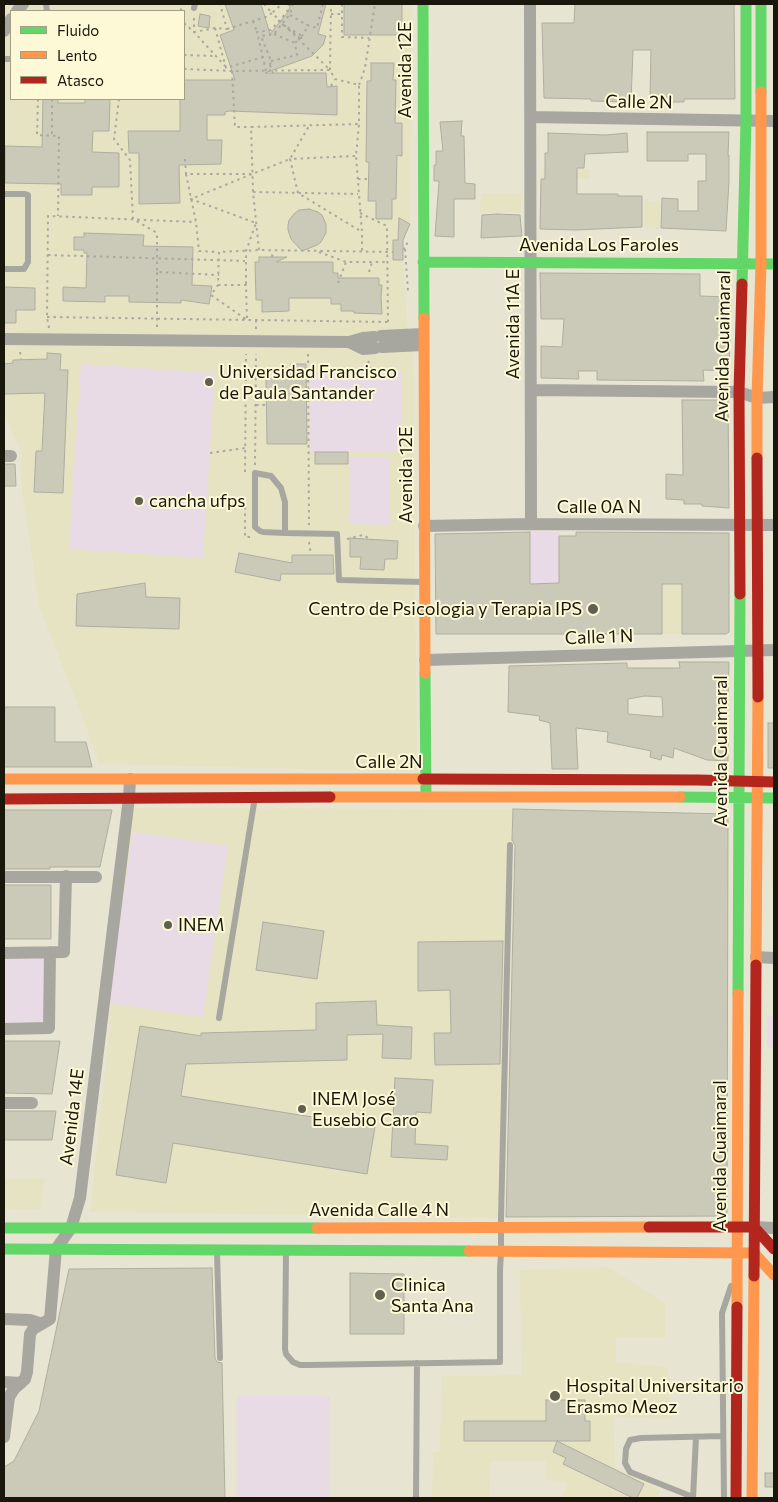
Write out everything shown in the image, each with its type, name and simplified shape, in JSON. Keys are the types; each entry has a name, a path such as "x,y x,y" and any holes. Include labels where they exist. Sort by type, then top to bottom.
{"street":[{"name":"Avenida 12E","path":"422,4 426,796"},
{"name":"Avenida 11A E","path":"530,4 531,524"},
{"name":"Avenida Guaimaral","path":"736,1498 739,392 746,121 746,4"},
{"name":"Avenida Guaimaral","path":"752,1498 758,651 757,398 761,259 768,121 761,4"},
{"name":"Calle 2N","path":"531,117 768,121"},
{"name":"Avenida Los Faroles","path":"761,259 774,253"},
{"name":"Avenida Los Faroles","path":"423,257 742,258 761,259 774,264"},
{"path":"4,339 350,342 363,338 380,341 423,339"},
{"path":"531,390 739,392 757,398 774,397"},
{"name":"Calle 0A N","path":"424,526 531,524 774,525"},
{"name":"Calle 1 N","path":"425,660 774,650"},
{"name":"Calle 2N","path":"4,779 698,780 774,782"},
{"name":"Avenida 14E","path":"56,1249 71,1228 80,1198 130,779"},
{"path":"35,780 35,799"},
{"name":"Calle 2N","path":"4,799 426,796 774,798"},
{"path":"4,953 64,952 66,876"},
{"path":"4,877 96,877"},
{"path":"4,1029 49,1028 50,952"},
{"path":"756,957 774,958"},
{"path":"4,1103 32,1103"},
{"name":"Avenida Calle 4 N","path":"4,1249 286,1250 413,1239 501,1227 754,1227"},
{"path":"754,1227 774,1228"},
{"path":"754,1227 774,1249"},
{"name":"Avenida Calle 4 N","path":"4,1228 219,1228 413,1239 502,1252 754,1253"},
{"path":"218,1250 219,1228"},
{"path":"4,1437 9,1397 25,1379 27,1372 30,1334 32,1329 50,1319 56,1249"},
{"path":"754,1253 774,1275"},
{"path":"4,1319 30,1320 44,1323"},
{"path":"4,1382 21,1384"}],"lane":[{"path":"4,194 28,195 28,262 24,269 4,269"},
{"path":"285,533 285,502 281,488 271,476 255,473 256,527 260,531 263,532 285,533 309,534 336,534 339,580 424,582"},
{"path":"219,1018 255,797"},
{"path":"286,1250 284,1344 286,1354 293,1362 300,1365 309,1365 500,1362 500,1270 502,1252 510,844"},
{"path":"218,1250 220,1358"},
{"path":"724,1498 722,1313 729,1288 738,1274"},
{"path":"416,1498 417,1363"},
{"path":"696,1436 693,1498 630,1472 625,1463 626,1450 630,1440 641,1438 696,1436 723,1436"}],"path":[{"path":"220,4 227,29"},
{"path":"264,4 330,70 335,78 359,85"},
{"path":"194,32 215,28 227,29 266,17 282,4"},
{"path":"274,34 290,14 291,4"},
{"path":"257,32 271,30 287,12 291,4"},
{"path":"290,14 307,25 317,28 324,4"},
{"path":"330,70 331,4"},
{"path":"342,4 342,37 369,38"},
{"path":"362,251 356,156 359,124 359,85 365,68 375,4"},
{"path":"194,32 195,6"},
{"path":"330,14 342,14"},
{"path":"253,21 266,71"},
{"path":"185,24 226,68 232,71"},
{"path":"282,24 301,37"},
{"path":"295,43 305,32 307,25"},
{"path":"215,28 226,68"},
{"path":"273,73 261,36 274,34 295,43"},
{"path":"271,63 297,54 295,43"},
{"path":"185,55 216,56"},
{"path":"226,68 263,56"},
{"path":"185,69 232,71 330,70"},
{"path":"232,71 235,127 359,124"},
{"path":"331,86 335,78"},
{"path":"38,100 37,136 59,136 57,171 58,216"},
{"path":"52,100 52,136"},
{"path":"119,100 114,140 130,160 133,219"},
{"path":"309,126 290,159 298,193 362,232"},
{"path":"251,127 253,192 258,250"},
{"path":"191,200 290,159 356,156"},
{"path":"185,159 199,252 258,250 393,252"},
{"path":"58,164 62,165"},
{"path":"186,174 252,174"},
{"path":"358,179 369,179"},
{"path":"253,192 358,194"},
{"path":"191,200 256,223"},
{"path":"360,212 387,226 388,322 380,341"},
{"path":"196,222 48,216 47,317 388,322"},
{"path":"133,219 157,233 157,318"},
{"path":"247,320 246,251 256,223"},
{"path":"272,257 273,251"},
{"path":"316,251 346,262 387,262"},
{"path":"219,252 218,285 211,295 247,320"},
{"path":"48,255 246,261"},
{"path":"338,283 346,262"},
{"path":"370,272 372,262"},
{"path":"157,272 219,275"},
{"path":"218,285 246,285"},
{"path":"255,473 256,342"},
{"path":"308,342 309,534 311,555"},
{"path":"20,347 21,359"},
{"path":"256,405 267,405"},
{"path":"210,453 245,448"},
{"path":"337,541 363,535 372,540"}],"shaded area":[{"name":"Universidad Francisco de Paula Santander","path":"4,4 411,4 410,224 403,239 403,260 408,330 413,352 417,772 99,764 39,606 22,490 20,450 4,412"},
{"path":"541,169 590,169 590,179 541,178"},
{"path":"482,193 521,194 521,212 479,212"},
{"path":"644,201 660,201 660,229 644,228"},
{"name":"cancha ufps","path":"81,364 215,373 203,558 69,549"},
{"path":"310,372 401,372 402,452 310,452"},
{"path":"350,457 390,458 390,525 349,524"},
{"path":"530,532 559,532 559,583 530,584"},
{"path":"662,584 682,584 682,634 662,634"},
{"name":"INEM José Eusebio Caro","path":"132,808 513,809 501,1218 90,1212"},
{"path":"772,825 774,825 774,888 772,888 771,878"},
{"name":"INEM","path":"133,832 228,846 203,1017 108,1003"},
{"path":"4,956 48,956 47,1024 4,1024"},
{"path":"767,1016 774,1016 774,1048 767,1047"},
{"path":"45,1178 40,1210 4,1209 4,1179"},
{"name":"Hospital Universitario Erasmo Meoz","path":"608,1267 665,1303 665,1337 616,1337 616,1362 668,1367 671,1419 614,1417 615,1467 661,1491 657,1498 561,1498 568,1483 546,1479 546,1461 491,1461 489,1498 432,1498 433,1452 440,1451 441,1376 521,1375 520,1270"},
{"path":"237,1396 330,1396 330,1498 237,1498"}],"building":[{"path":"225,4 261,4 270,34 288,12 291,4 326,4 318,34 326,36 323,45 312,56 265,73 326,73 327,87 337,86 337,115 229,111 225,112 225,115 207,115 207,140 222,140 221,164 179,165 180,203 139,204 139,153 129,153 128,131 180,131 180,100 185,100 185,80 235,80 220,35 234,30"},
{"path":"344,4 402,4 402,35 344,35"},
{"path":"575,4 734,4 735,99 684,99 684,102 667,102 667,97 650,97 651,50 633,50 631,102 544,98 542,23 574,23"},
{"path":"200,14 210,16 209,28 198,26"},
{"path":"371,63 394,63 393,80 396,80 395,123 402,123 402,156 397,155 396,199 392,199 392,219 376,219 376,201 368,201 369,162 366,162 367,81 371,81"},
{"path":"43,100 58,100 58,103 85,103 85,100 110,100 109,131 93,131 92,152 119,153 119,187 92,187 92,195 61,195 61,184 5,183 5,146 42,147"},
{"path":"462,121 461,136 464,136 465,183 475,184 475,199 454,199 454,237 435,236 439,181 434,181 434,165 436,165 436,151 443,151 440,122"},
{"path":"647,132 729,132 726,231 661,228 662,198 678,199 678,211 698,211 698,181 706,181 706,154 688,154 688,161 647,161"},
{"path":"548,133 606,135 627,133 628,152 585,154 584,168 577,168 577,194 642,196 642,227 576,230 540,229 541,179 545,179 545,153 548,153"},
{"path":"309,209 322,215 326,224 326,233 317,245 302,251 291,239 288,225 289,220 295,213 299,210"},
{"path":"482,215 520,215 522,236 481,238"},
{"path":"399,218 410,224 403,240 403,260 393,260 393,240 398,240"},
{"path":"84,233 144,235 143,246 193,247 192,285 212,286 209,304 181,300 181,303 129,302 129,296 105,296 105,302 63,301 63,287 86,288 87,253 84,253 84,250 74,250 74,237 84,237"},
{"path":"259,257 287,257 276,262 333,262 333,273 338,273 338,278 379,278 379,285 382,285 382,314 341,311 341,304 331,304 331,298 289,298 289,311 262,312 262,300 256,300 255,262 259,262"},
{"path":"540,273 700,274 700,296 731,297 729,371 703,370 704,381 597,380 597,371 578,371 579,379 541,378 541,346 562,347 564,319 541,319"},
{"path":"4,287 35,288 35,310 16,310 16,323 4,323"},
{"path":"47,353 61,354 60,370 68,370 63,493 34,492 36,451 42,451 45,393 4,394 4,364 13,363 13,360 47,359"},
{"path":"291,364 306,364 307,444 267,444 266,378 280,378 280,368 292,368"},
{"path":"682,400 728,400 729,508 702,506 702,504 684,504 684,500 666,499 666,474 683,475"},
{"path":"315,452 348,452 348,464 315,464"},
{"path":"4,464 15,464 16,486 4,486"},
{"path":"530,532 530,584 559,583 559,536 576,536 576,532 729,533 729,632 726,634 682,634 682,584 662,584 662,634 436,634 435,534"},
{"path":"350,538 398,541 397,559 385,559 384,570 360,569 361,557 350,557"},
{"path":"239,553 292,563 292,555 333,555 334,574 281,574 280,581 235,572"},
{"path":"145,583 146,597 180,598 179,629 76,626 77,594"},
{"path":"679,662 729,662 728,761 707,760 674,748 673,758 662,755 661,760 650,757 651,751 607,742 608,732 576,728 578,769 552,769 550,723 539,720 540,716 508,712 509,666 627,663 627,668 680,668","holes":["645,696 662,697 663,717 628,714 628,699"]},
{"path":"4,707 55,707 55,742 86,742 92,767 4,767"},
{"path":"768,723 774,723 774,768 768,768"},
{"path":"513,809 728,814 727,1216 506,1217 515,845 512,840"},
{"path":"4,810 112,810 100,867 4,869"},
{"path":"4,885 51,885 51,939 4,939"},
{"path":"263,922 324,931 317,979 256,970"},
{"path":"503,941 500,1064 435,1065 434,1033 451,1033 450,990 418,991 418,942"},
{"path":"376,1001 377,1025 412,1027 411,1059 382,1058 383,1034 347,1035 347,1060 186,1064 181,1096 375,1127 367,1174 173,1143 166,1183 116,1175 140,1026 201,1036 201,1033 316,1030 316,1003"},
{"path":"4,1041 60,1041 52,1094 4,1093"},
{"path":"395,1078 433,1080 431,1113 416,1112 415,1144 448,1146 447,1160 391,1157"},
{"path":"4,1111 56,1111 52,1140 4,1140"},
{"path":"212,1268 215,1358 217,1362 222,1363 225,1498 4,1498 4,1467 14,1461 39,1411 69,1269"},
{"path":"350,1273 404,1274 404,1334 350,1334"},
{"path":"546,1400 585,1400 585,1421 590,1421 590,1441 464,1441 464,1421 546,1421"},
{"path":"557,1441 644,1484 637,1498 633,1498 563,1464 566,1458 553,1452"},
{"path":"765,1473 774,1473 774,1487 765,1487"}],"traffic: fast":[{"path":"423,4 424,318"},
{"path":"742,284 746,121 746,4"},
{"path":"761,4 761,92"},
{"path":"423,262 774,264"},
{"path":"738,994 740,594"},
{"path":"425,673 426,796"},
{"path":"680,797 774,798"},
{"path":"4,1228 317,1228"},
{"path":"4,1249 469,1251"}],"traffic: slow":[{"path":"757,458 761,264 761,92"},
{"path":"424,318 425,673"},
{"path":"756,965 758,697"},
{"path":"4,779 423,779"},
{"path":"330,797 680,797"},
{"path":"737,1307 738,994"},
{"path":"317,1228 649,1227"},
{"path":"469,1251 754,1253 774,1275"},
{"path":"752,1498 754,1276"}],"traffic: jam":[{"path":"740,594 739,392 742,284"},
{"path":"757,458 758,697"},
{"path":"423,779 774,782"},
{"path":"4,799 330,797"},
{"path":"754,1276 756,965"},
{"path":"649,1227 754,1227 774,1249"},
{"path":"736,1498 737,1307"}],"place":[{"name":"Universidad Francisco de Paula Santander","path":"209,382"},
{"name":"cancha ufps","path":"139,501"},
{"name":"Centro de Psicologia y Terapia IPS","path":"593,609"},
{"name":"INEM","path":"168,925"},
{"name":"INEM José Eusebio Caro","path":"302,1109"},
{"name":"Clinica Santa Ana","path":"380,1295"},
{"name":"Hospital Universitario Erasmo Meoz","path":"555,1396"}]}
